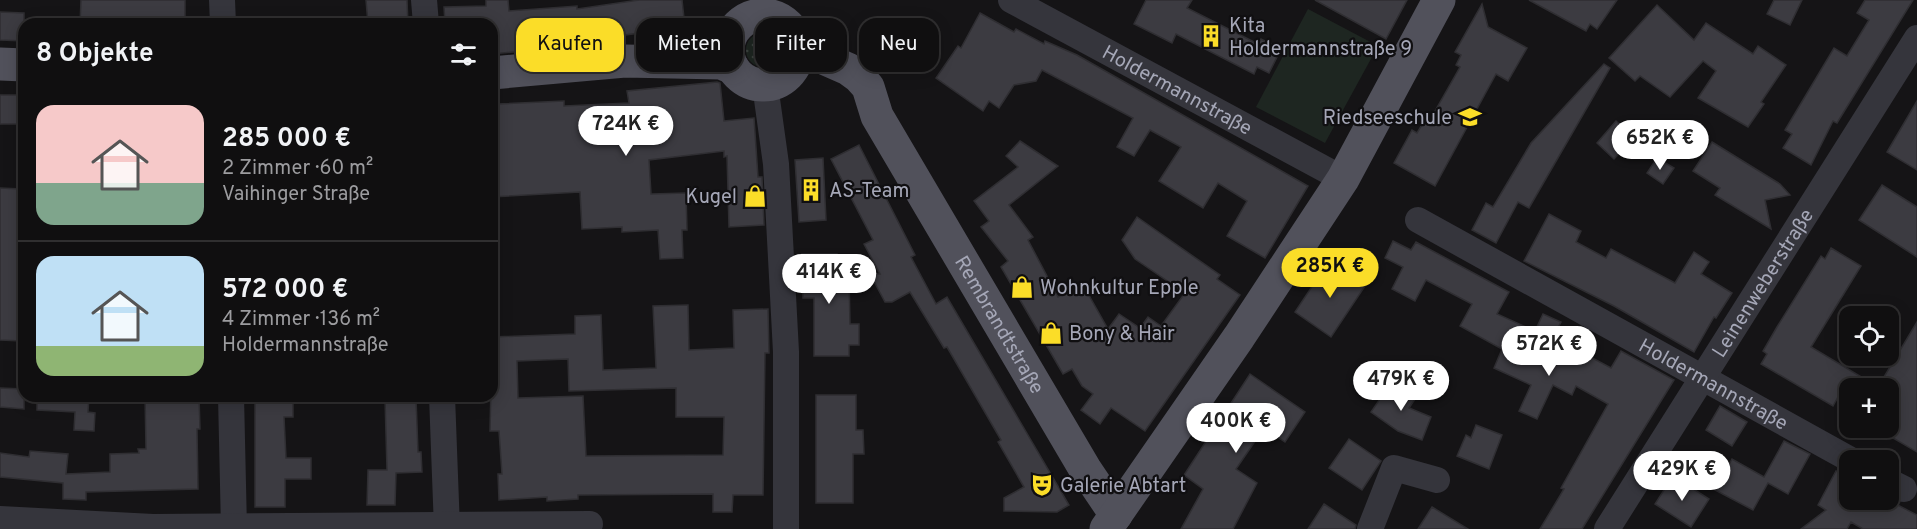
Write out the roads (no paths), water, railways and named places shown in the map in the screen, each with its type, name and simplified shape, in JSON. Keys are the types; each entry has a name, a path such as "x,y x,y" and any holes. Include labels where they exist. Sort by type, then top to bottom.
{"main road":[{"path":"1117,524 1343,179 1439,0"},
{"path":"625,61 744,16 762,15 771,18"},
{"path":"498,72 636,61"},
{"path":"0,64 18,65"},
{"name":"Rembrandtstraße","path":"847,69 868,87 877,116 1117,524"},
{"path":"737,72 747,81 776,72"}],"street":[{"path":"222,0 223,18"},
{"path":"424,0 426,18"},
{"name":"Holdermannstraße","path":"1011,0 1343,179"},
{"name":"Leinenweberstraße","path":"1607,529 1917,38"},
{"path":"783,72 776,164 786,352 786,529"},
{"name":"Holdermannstraße","path":"1418,220 1839,453"},
{"path":"231,402 234,528"},
{"path":"442,402 447,528"},
{"path":"1370,529 1394,468 1437,480"},
{"path":"0,519 153,527 234,528 447,528 590,524"}],"place":[{"name":"Kita Holdermannstraße 9","path":"1211,36"},
{"name":"Riedseeschule","path":"1470,117"},
{"name":"AS-Team","path":"811,190"},
{"name":"Kugel","path":"755,196"},
{"name":"Wohnkultur Epple","path":"1022,287"},
{"name":"Bony & Hair","path":"1051,333"},
{"name":"Galerie Abtart","path":"1042,485"}]}
